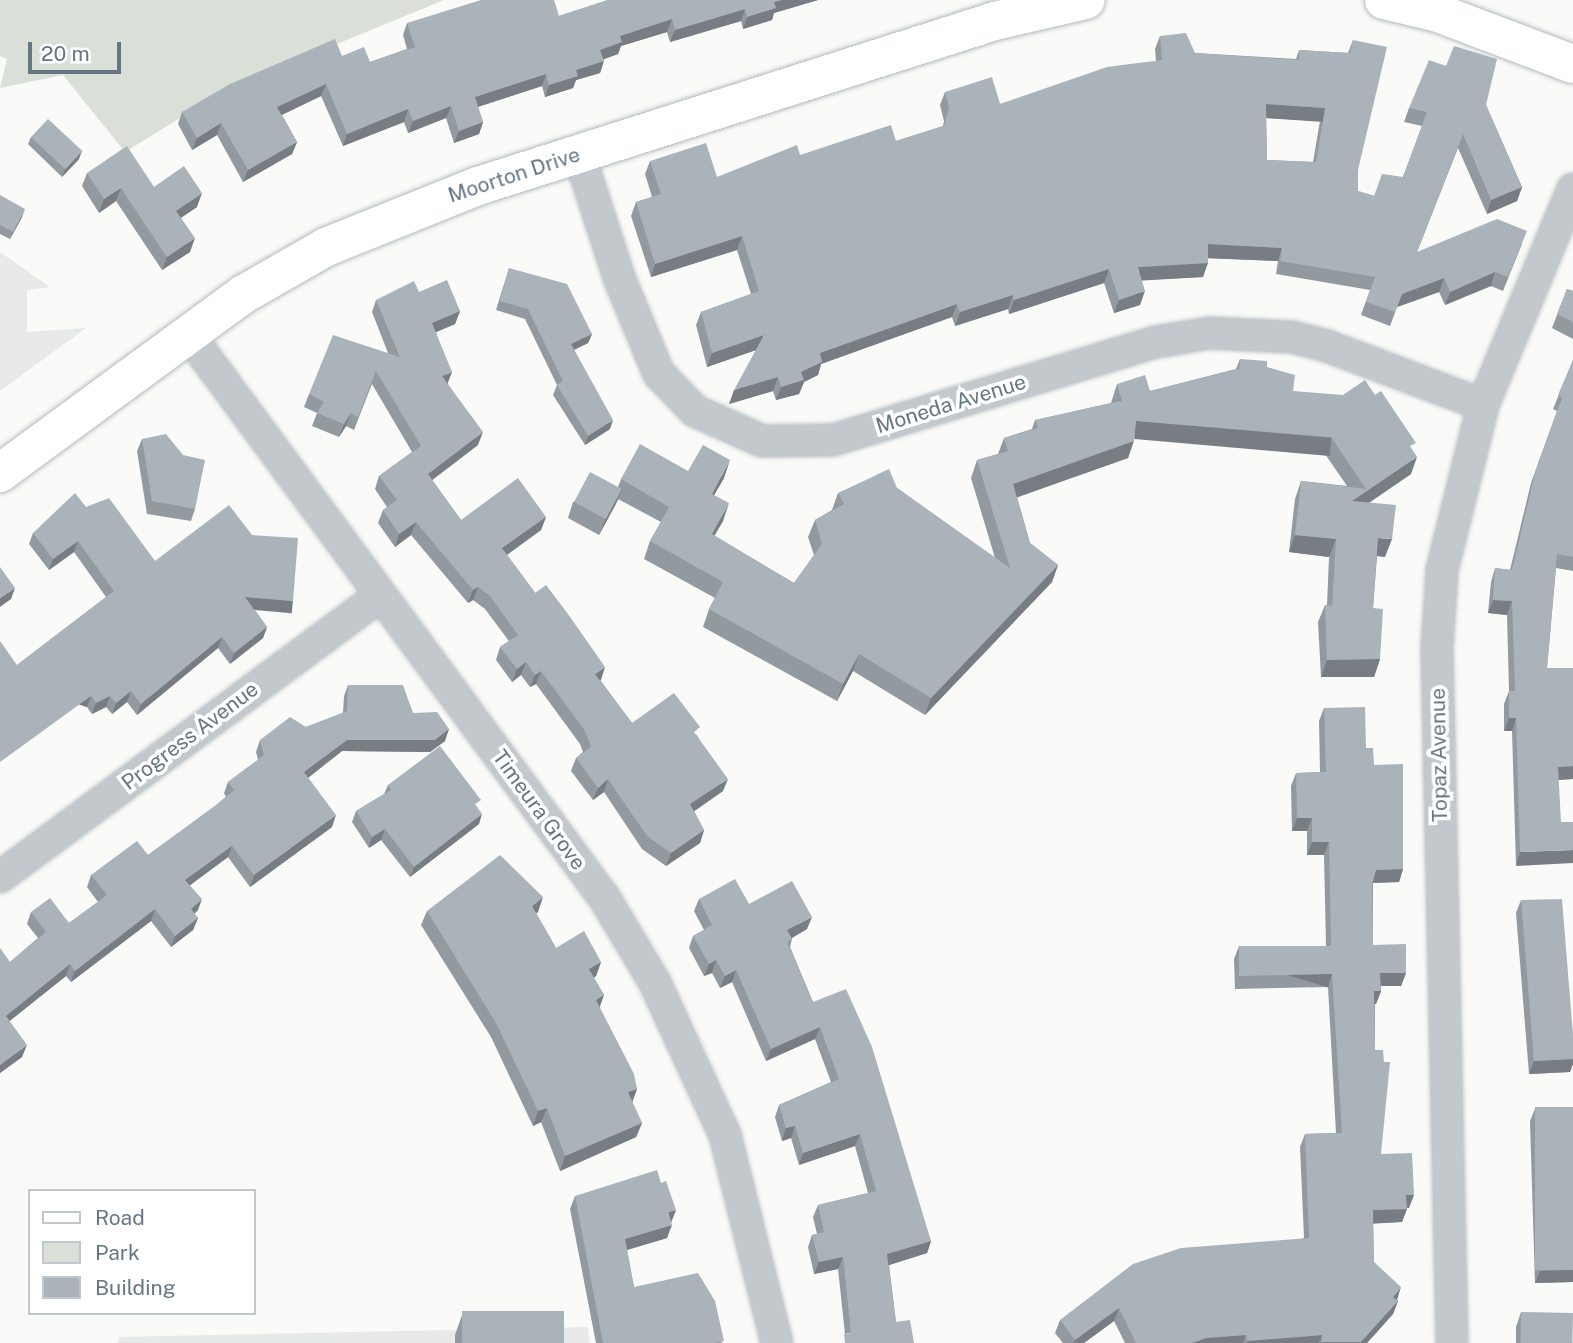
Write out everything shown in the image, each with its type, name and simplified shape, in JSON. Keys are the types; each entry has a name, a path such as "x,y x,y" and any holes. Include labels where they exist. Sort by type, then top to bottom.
{"street":[{"name":"Moorton Drive","path":"0,474 189,335 326,247 404,212 992,10 1086,0"},
{"path":"1384,0 1573,64"},
{"name":"Moneda Avenue","path":"579,153 659,374 695,411 762,441 833,440 1145,345 1209,333 1316,343 1483,405"},
{"name":"Topaz Avenue","path":"1452,1343 1437,648 1442,570 1483,405 1573,189"},
{"name":"Timeura Grove","path":"189,335 605,899 655,983 725,1135 777,1343"},
{"name":"Progress Avenue","path":"0,877 380,596"}],"shaded area":[{"path":"0,252 50,287 27,290 27,332 86,328 0,391"},
{"path":"588,1327 590,1343 117,1343 119,1337"}],"green space":[{"path":"0,0 444,0 227,89 125,152 63,75 0,88 7,59 0,56"}],"building":[{"path":"481,0 554,0 559,16 608,0 782,0 774,2 776,8 747,17 745,9 675,30 672,19 620,36 622,42 600,50 604,61 576,70 578,76 549,85 546,74 475,97 483,122 459,131 451,106 413,121 408,109 347,134 326,84 277,107 297,142 248,170 221,123 197,138 182,112 230,84 335,39 342,56 364,47 370,62 415,47 407,23"},
{"path":"1186,33 1195,53 1299,60 1299,50 1350,53 1353,40 1387,47 1358,170 1358,191 1374,196 1382,174 1403,177 1427,112 1409,108 1429,60 1446,66 1454,46 1497,59 1486,105 1522,187 1491,200 1463,134 1417,252 1497,219 1527,231 1508,277 1495,272 1450,292 1444,278 1402,294 1395,312 1366,302 1375,277 1280,261 1282,248 1208,244 1208,263 1138,267 1145,291 1119,300 1109,269 1014,300 1013,295 960,312 957,304 820,353 822,362 801,372 804,380 781,387 778,377 734,390 764,335 712,353 701,312 759,291 742,236 655,264 636,202 661,194 650,161 706,143 717,177 797,145 800,155 891,125 896,141 944,126 949,107 945,92 992,77 1000,104 1107,67 1162,60 1160,36","holes":["1266,104 1325,108 1316,162 1267,160"]},
{"path":"48,119 82,151 65,169 31,137"},
{"path":"127,146 154,187 184,166 202,193 176,211 195,238 167,257 121,188 104,199 87,173"},
{"path":"0,195 25,209 13,232 0,225"},
{"path":"509,268 567,284 592,334 571,344 613,420 588,436 557,385 563,381 528,309 500,301"},
{"path":"447,280 460,311 432,323 452,372 442,376 483,432 428,474 461,520 518,478 546,517 502,548 535,593 546,585 568,614 605,667 595,674 632,723 674,693 700,727 694,732 728,779 690,804 704,830 671,853 647,836 608,779 598,788 576,758 591,747 585,731 541,671 535,675 526,662 517,669 500,647 518,635 490,596 478,587 473,590 416,522 399,534 383,510 397,500 379,476 421,446 376,371 358,417 351,413 344,424 317,413 324,402 309,394 333,335 400,357 376,300 414,281 419,292"},
{"path":"1567,289 1573,291 1573,322 1557,314"},
{"path":"1240,359 1267,361 1267,367 1295,375 1293,391 1343,395 1365,380 1375,395 1381,391 1416,443 1410,446 1417,457 1352,501 1396,505 1392,539 1378,538 1373,608 1383,609 1380,659 1327,660 1325,605 1332,606 1336,539 1295,535 1301,481 1366,489 1331,437 1136,421 1134,441 1013,484 1030,543 1058,565 931,698 859,654 843,684 709,609 723,582 650,541 669,507 621,479 640,444 688,471 703,445 730,460 712,494 729,503 712,534 794,583 822,544 815,520 844,504 838,493 889,469 897,488 1010,568 977,460 1008,451 1004,438 1038,428 1035,420 1122,401 1117,384 1145,375 1150,391 1239,369"},
{"path":"1573,360 1573,557 1557,554 1547,668 1573,668 1573,766 1558,767 1561,822 1573,822 1573,850 1520,852 1516,718 1509,718 1509,691 1515,691 1512,601 1493,600 1495,568 1512,570 1536,469 1562,398 1558,395"},
{"path":"166,434 183,455 205,460 195,509 152,501 142,439"},
{"path":"590,472 622,489 606,519 574,502"},
{"path":"75,493 86,507 109,498 155,561 229,505 252,535 298,538 293,601 245,597 267,627 234,653 222,637 141,704 131,691 116,703 110,696 96,703 91,696 0,762 0,641 17,665 114,591 78,541 53,559 33,533"},
{"path":"0,567 15,588 0,598"},
{"path":"348,685 403,685 413,713 437,712 449,729 435,740 347,740 304,772 336,815 254,875 232,846 185,880 202,899 191,909 198,918 175,936 155,909 75,971 70,964 6,1016 27,1045 0,1065 0,948 10,962 46,932 31,912 50,898 69,923 107,895 91,875 137,841 148,855 215,806 234,790 228,782 264,755 260,740 290,717 306,727 347,711"},
{"path":"1365,707 1366,748 1373,748 1374,765 1403,764 1403,869 1376,870 1372,885 1373,945 1406,944 1406,973 1380,973 1381,991 1374,991 1375,1050 1383,1050 1384,1062 1390,1062 1381,1154 1412,1153 1414,1195 1406,1195 1407,1209 1373,1210 1374,1262 1401,1287 1393,1297 1398,1301 1361,1342 1322,1342 1322,1335 1247,1341 1246,1335 1206,1338 1192,1343 1136,1343 1119,1308 1075,1340 1060,1320 1133,1264 1181,1248 1309,1238 1305,1134 1342,1133 1332,974 1239,976 1239,946 1331,946 1329,842 1312,842 1312,818 1297,818 1296,773 1326,772 1324,708"},
{"path":"440,746 481,800 475,804 482,814 414,867 385,829 372,837 356,811 391,790 388,785"},
{"path":"500,855 543,897 532,906 556,948 584,931 601,962 589,969 604,995 596,1000 634,1074 637,1089 628,1092 642,1123 565,1156 547,1108 538,1111 496,1023 427,911"},
{"path":"735,879 749,904 792,881 812,917 787,930 792,939 787,942 813,1002 846,989 872,1047 931,1241 887,1254 896,1322 910,1320 914,1343 845,1343 844,1334 851,1333 843,1257 819,1262 812,1235 824,1232 818,1205 876,1191 860,1134 803,1153 795,1126 786,1128 779,1105 839,1079 820,1027 771,1049 736,970 725,976 716,960 709,964 693,936 712,925 699,899"},
{"path":"1562,899 1573,1059 1534,1061 1521,900"},
{"path":"1535,1107 1573,1107 1573,1270 1535,1270"},
{"path":"657,1170 661,1183 666,1181 676,1210 668,1212 672,1225 625,1239 634,1287 698,1273 715,1301 724,1341 603,1343 575,1196"},
{"path":"462,1311 564,1311 564,1343 462,1343"},
{"path":"1521,1312 1573,1313 1572,1343 1520,1343"}]}
